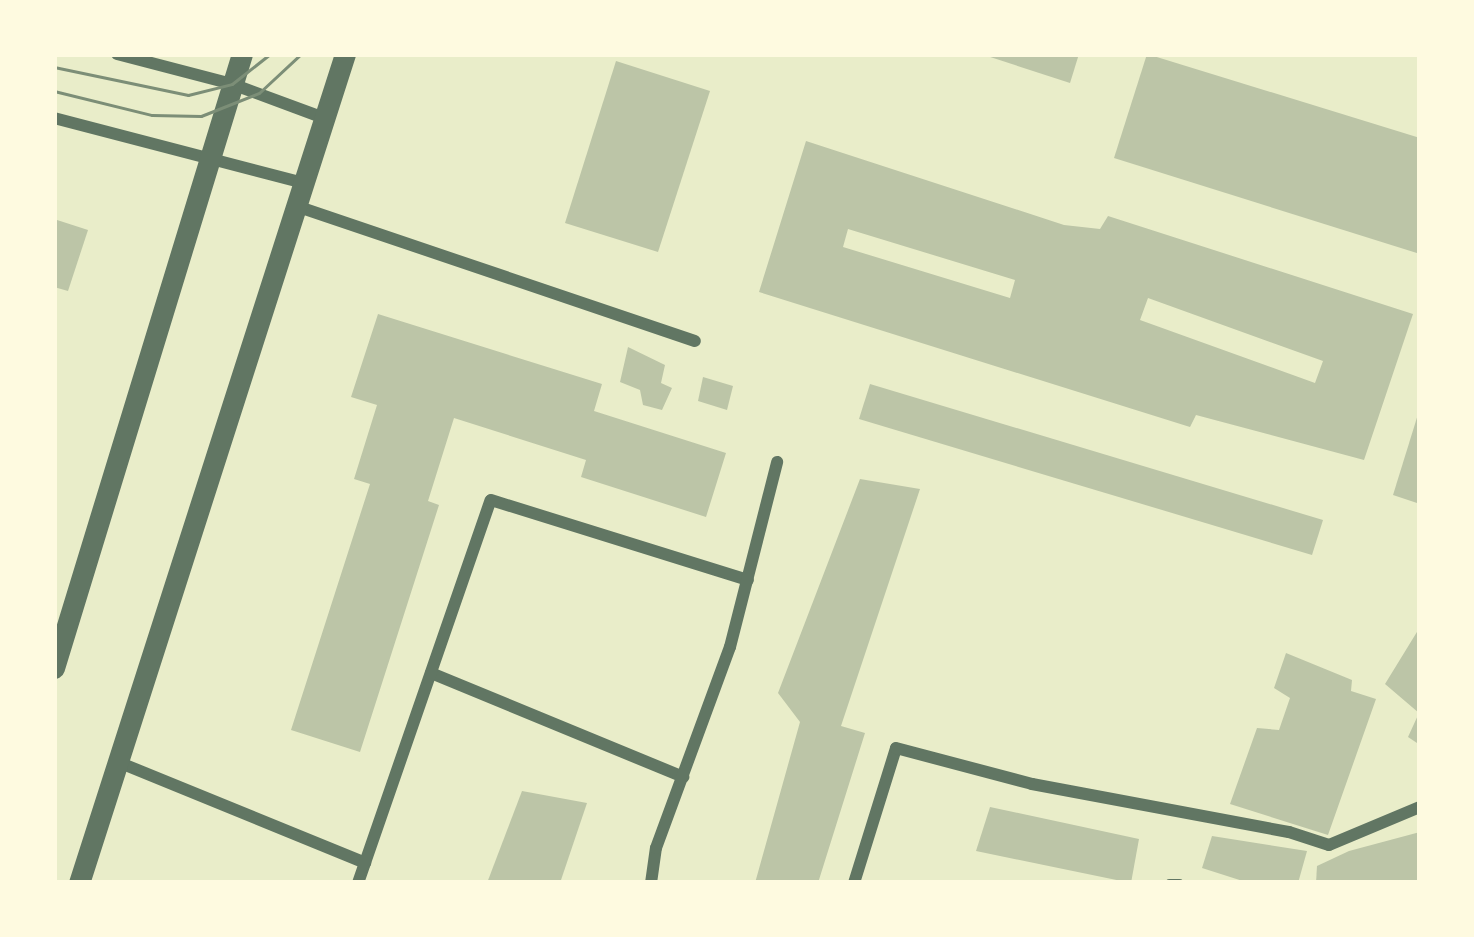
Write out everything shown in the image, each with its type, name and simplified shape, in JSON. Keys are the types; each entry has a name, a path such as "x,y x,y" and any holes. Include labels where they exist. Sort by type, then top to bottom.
{"street":[{"path":"117,54 232,84 325,118"},
{"path":"54,668 242,54"},
{"path":"79,883 345,54"},
{"path":"54,118 304,183"},
{"path":"296,206 695,341"},
{"path":"651,883 656,848 730,647 777,462"},
{"path":"358,883 491,500 748,580"},
{"path":"431,673 683,777"},
{"path":"854,883 896,748 1032,784 1289,832 1329,845 1420,807"},
{"path":"118,762 365,863"}],"lane":[{"path":"1169,883 1179,883"}],"building":[{"path":"981,54 1079,54 1070,83"},
{"path":"1147,54 1420,138 1420,254 1114,158"},
{"path":"616,61 710,91 658,252 565,223"},
{"path":"806,141 1064,225 1100,229 1108,216 1413,314 1364,460 1196,415 1190,427 759,292","holes":["848,229 1015,280 1010,298 843,247","1148,298 1323,361 1315,383 1140,320"]},
{"path":"54,219 88,230 68,291 54,287"},
{"path":"378,314 602,384 594,411 726,453 706,517 581,477 586,460 454,418 428,501 439,505 360,752 291,730 370,484 354,479 377,405 351,397"},
{"path":"628,347 665,365 661,383 672,388 662,410 643,405 640,390 620,382"},
{"path":"703,377 733,386 727,410 698,401"},
{"path":"870,384 1323,520 1312,555 859,419"},
{"path":"1420,411 1420,504 1393,495"},
{"path":"860,479 920,489 841,726 865,733 818,883 755,883 800,722 778,693"},
{"path":"1420,627 1420,745 1408,737 1419,713 1385,684"},
{"path":"1286,653 1352,680 1351,691 1376,699 1328,835 1230,804 1257,728 1279,730 1290,698 1274,688"},
{"path":"522,791 587,803 560,883 487,883"},
{"path":"990,807 1139,839 1131,883 976,851"},
{"path":"1420,832 1420,883 1316,883 1317,866 1349,851"},
{"path":"1212,836 1307,851 1298,883 1249,883 1202,868"}],"tram line":[{"path":"54,67 188,95 232,84 270,54"},
{"path":"54,91 152,115 201,116 259,93 301,54"}]}
